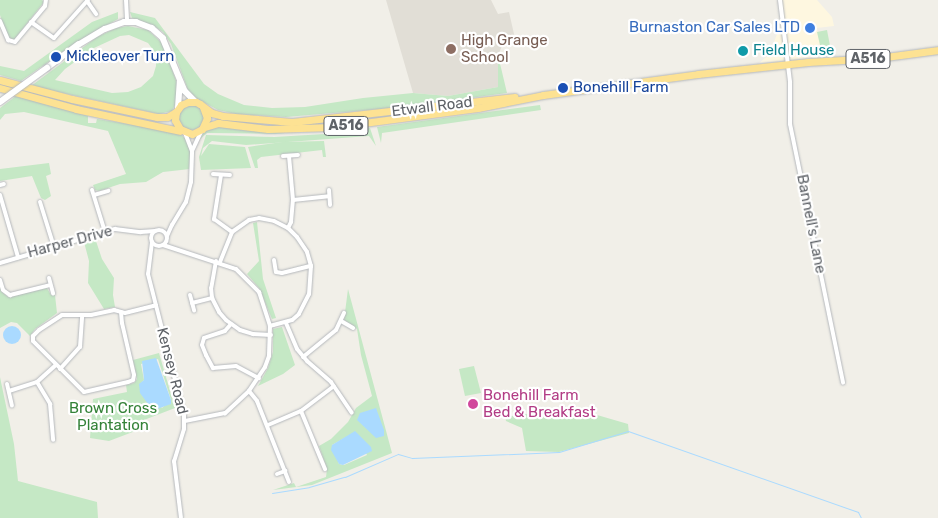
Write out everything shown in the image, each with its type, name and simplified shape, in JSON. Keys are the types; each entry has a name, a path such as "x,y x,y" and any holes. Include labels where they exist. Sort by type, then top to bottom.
{"highway":[{"name":"A516","path":"789,63 878,58 938,50"},
{"name":"Etwall Road","path":"203,107 212,113 236,118 308,121 486,99 543,95 789,63"},
{"path":"0,80 81,101 157,116 167,117 188,102 196,102 203,107 207,115 203,128 196,133 184,132 85,111 0,88"},
{"name":"Etwall Road","path":"203,128 218,123 268,129 333,127 478,108 543,95"},
{"path":"177,110 176,123 184,132"}],"street":[{"path":"0,21 6,39 12,43 18,40 46,4 46,0"},
{"path":"32,22 54,38 88,0 96,14"},
{"path":"126,0 127,22"},
{"name":"Bannell's Lane","path":"780,0 789,63 790,124 843,383"},
{"path":"0,102 105,29 127,22 147,26 163,38 169,48 180,80 188,95 196,102"},
{"path":"177,110 180,80"},
{"path":"151,254 167,238 172,225 181,212 189,192 192,151 203,128"},
{"path":"184,132 192,151"},
{"path":"283,156 298,155"},
{"path":"288,228 291,222 293,200 289,156"},
{"path":"213,174 230,175"},
{"path":"221,175 214,219 232,232"},
{"path":"92,190 105,232"},
{"path":"329,190 330,205"},
{"path":"94,195 108,191"},
{"path":"0,195 18,257"},
{"path":"293,200 330,196"},
{"path":"40,202 54,246"},
{"path":"36,211 42,210"},
{"path":"270,326 286,323 299,314 309,294 311,266 304,247 288,228 274,221 259,218 243,223 232,232 218,261 211,288 212,298 219,312 231,324 246,332 271,334"},
{"path":"152,241 157,230 172,225"},
{"name":"Harper Drive","path":"0,263 105,232 123,229 141,232 157,230"},
{"path":"157,230 164,231 174,248"},
{"path":"141,232 152,241 162,245 218,261 236,269 251,282 264,303 270,326 269,356 259,378 249,391 225,413 185,421"},
{"name":"Kensey Road","path":"152,241 148,274 185,421 174,461 181,518"},
{"path":"274,260 276,272 282,273 311,266"},
{"name":"Harper Drive","path":"48,278 53,293"},
{"path":"0,280 3,290 10,295 50,285"},
{"path":"190,295 194,310"},
{"path":"192,303 212,298"},
{"path":"121,312 134,375 132,380 86,392 34,343 33,336 58,316 82,315 114,310 121,312 156,305"},
{"path":"303,357 328,338 341,321 344,313"},
{"path":"60,369 80,347 82,315"},
{"path":"341,321 353,328"},
{"path":"286,323 297,349 334,386 352,412"},
{"path":"231,324 225,331 204,338 202,345 206,355 213,368 236,366 259,378"},
{"path":"9,391 37,382 56,365"},
{"path":"37,382 50,404 53,440"},
{"path":"7,384 12,405"},
{"path":"268,425 301,411 334,386"},
{"path":"249,391 257,401 268,425 290,482"},
{"path":"347,406 353,402"},
{"path":"301,411 325,469"},
{"path":"323,461 329,459"},
{"path":"277,474 285,471"}],"shaded area":[{"name":"High Grange School","path":"386,0 491,0 498,14 509,12 514,34 510,41 503,44 498,55 498,87 448,96 413,93"},
{"path":"779,0 817,0 832,17 834,26 817,28 822,57 759,63 769,55 782,21"}],"green space":[{"path":"0,0 42,0 44,2 13,41 8,39 0,15"},
{"path":"118,12 118,19 80,40 21,81 0,75 0,66 24,71 92,22"},
{"path":"130,12 155,18 204,84 218,94 244,105 272,108 305,107 413,93 448,96 498,87 498,55 507,93 403,107 286,117 236,114 218,110 194,97 188,90 171,44 163,32 154,26 132,18"},
{"path":"128,26 148,30 163,44 178,86 175,105 172,111 159,114 31,86 97,37 116,28","holes":["129,35 148,43 156,54 156,66 153,76 141,87 128,92 112,93 55,80 65,69 94,48 120,36"]},
{"path":"827,30 832,56 816,57 814,52 819,51 822,54 817,32"},
{"path":"16,96 88,116 88,123 96,123 97,119 178,132 187,140 191,152 190,169 163,172 146,182 120,184 99,191 95,190 93,185 126,174 108,131 24,112 5,114 0,120 0,108"},
{"path":"191,104 200,108 204,117 200,126 191,130 182,126 178,117 182,108"},
{"path":"540,105 541,110 382,133 381,143 377,127"},
{"path":"215,126 286,134 207,133 199,140 207,128"},
{"path":"370,128 376,146 369,136 246,145 212,141 203,148 201,156 209,144 245,147 251,168 201,170 199,157 206,135 274,137 325,134"},
{"path":"324,141 326,157 323,157 322,150 261,157 257,160 258,168 255,168 248,147 282,142"},
{"path":"49,163 51,174 46,176 51,196 45,200 41,198 32,176 0,181 0,169"},
{"path":"257,222 263,279 276,318 272,319 259,288 247,274 259,261 253,223"},
{"path":"95,238 102,259 114,278 113,295 115,307 104,309 88,283 89,261 84,242"},
{"path":"0,287 2,292 8,297 47,288 51,295 55,295 57,313 35,329 30,336 17,323 11,322 0,328"},
{"path":"348,289 392,453 312,485 273,490 294,483 296,487 326,477 327,469 319,446 331,439 348,422 356,408 372,396 361,355 357,329 344,320","holes":["355,432 367,455 344,465 339,464 332,445"]},
{"path":"282,327 295,365 283,374 258,386 268,368 273,352 273,329"},
{"name":"Brown Cross Plantation","path":"159,353 175,408 144,420 138,430 109,441 90,438 93,399 127,392 126,385 134,383 137,379 133,360","holes":["158,359 171,400 162,408 140,384 144,380 141,364"]},
{"path":"474,366 481,393 465,396 459,369"},
{"path":"0,377 14,444 18,481 97,502 98,518 0,518"},
{"path":"573,408 628,424 629,433 559,452 526,451 522,428 506,421 505,417"}],"water":[{"path":"12,326 20,331 21,335 16,343 12,344 4,339 3,335 8,327"},
{"path":"156,358 171,400 171,404 157,409 151,408 140,393 139,384 144,380 142,361"},
{"path":"376,408 384,430 384,436 376,438 357,420 360,413"},
{"path":"355,431 371,447 372,451 343,465 339,464 331,450 332,445"}],"waterway":[{"path":"272,493 309,487 345,477 398,454 412,458 559,452 628,431 858,512 861,518"}],"place":[{"name":"Burnaston Car Sales LTD","path":"810,28"},
{"name":"High Grange School","path":"451,49"},
{"name":"Field House","path":"743,51"},
{"name":"Mickleover Turn","path":"56,57"},
{"name":"Bonehill Farm","path":"563,88"},
{"name":"Bonehill Farm Bed & Breakfast","path":"473,404"}]}
